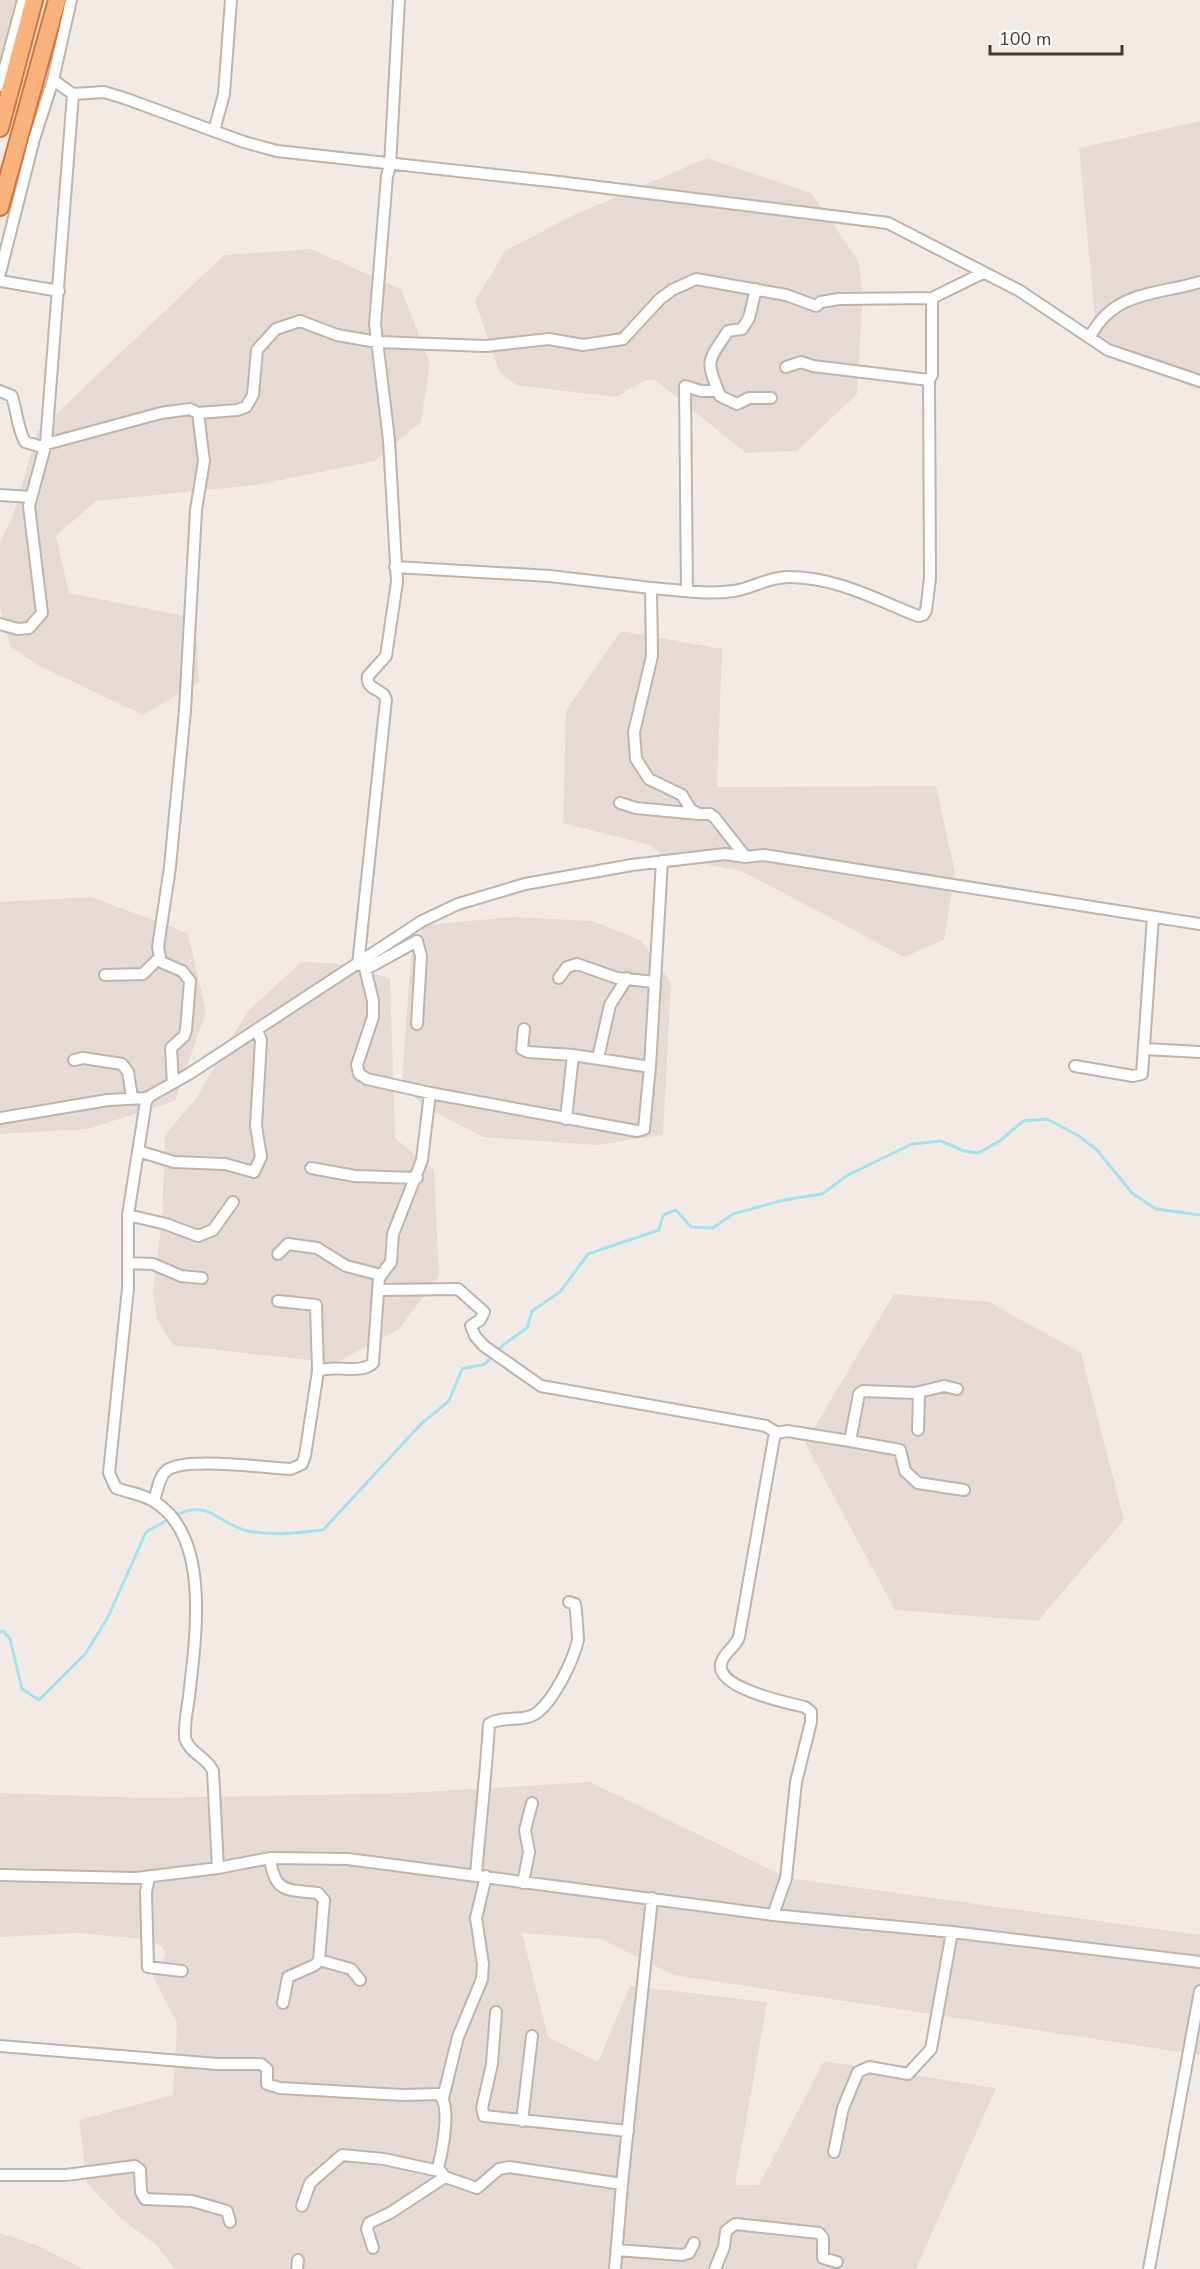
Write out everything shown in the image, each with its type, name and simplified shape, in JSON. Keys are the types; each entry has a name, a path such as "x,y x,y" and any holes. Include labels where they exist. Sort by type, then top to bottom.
{"highway":[{"path":"0,128 34,0"},
{"path":"0,207 57,0"}],"street":[{"path":"0,86 2,71 23,0"},
{"path":"0,273 34,139 53,80 71,0"},
{"path":"214,131 224,94 231,0"},
{"path":"399,0 389,169 376,313 377,342 389,440 394,567 397,582 387,652 367,681 371,687 382,692 386,700 362,964 373,1017 357,1065 359,1074 367,1079 430,1093 637,1131 644,1129 650,1067 661,866"},
{"path":"53,80 73,94 104,92 277,152 389,169 872,220 900,228 1020,291 1108,350 1200,381"},
{"path":"0,624 18,629 29,628 42,613 29,506 46,443 73,94"},
{"path":"0,391 12,396 19,419 18,428 25,442 39,446 161,413 190,410 198,413 237,410 249,405 253,395 257,350 276,329 300,321 337,335 377,342 486,346 549,339 583,345 617,342 630,333 660,299 683,284 696,279 786,295 816,306 821,302 839,299 932,298 983,273"},
{"path":"0,281 59,291"},
{"path":"1090,338 1099,320 1119,305 1150,294 1200,282"},
{"path":"756,289 746,323 742,328 729,331 710,359 709,366 720,396 737,404 749,398 771,398"},
{"path":"394,567 550,576 687,591 729,591 781,577 804,578 859,590 918,616 925,613 930,578 929,380 932,375 932,298"},
{"path":"786,367 801,362 813,366 929,380"},
{"path":"687,591 685,387 701,391 718,391"},
{"path":"173,1083 171,1048 184,1036 186,1030 190,981 186,973 165,965 159,958 158,947 170,867 185,710 196,510 204,461 198,413"},
{"path":"0,495 31,497"},
{"path":"651,588 652,656 634,732 636,759 649,779 682,795 691,810 699,814"},
{"path":"620,803 636,808 710,814 716,818 745,857"},
{"path":"0,1118 132,1097 147,1098 362,964 440,911 479,896 546,880 661,866 725,854 745,857 764,855 1200,924"},
{"path":"1075,1066 1138,1076 1143,1069 1153,917"},
{"path":"362,964 417,941 421,956 417,1024"},
{"path":"105,975 143,974 159,958"},
{"path":"559,978 567,967 577,964 600,973 654,982"},
{"path":"598,1058 609,1005 627,978"},
{"path":"524,1029 522,1049 528,1052 598,1058 650,1067"},
{"path":"138,1151 174,1162 225,1164 254,1172 261,1157 256,1126 261,1040 257,1030"},
{"path":"1145,1049 1200,1052"},
{"path":"566,1119 573,1055"},
{"path":"74,1060 82,1058 122,1064 128,1072 132,1097"},
{"path":"318,1371 330,1368 364,1368 373,1363 381,1275 391,1262 393,1234 417,1178 422,1160 430,1093"},
{"path":"147,1098 129,1215 128,1263 109,1473 116,1488 154,1501 177,1522 188,1549 192,1568 196,1621 185,1738 190,1749 210,1766 213,1772 218,1868"},
{"path":"311,1168 355,1176 417,1178"},
{"path":"129,1215 166,1224 198,1236 213,1230 233,1202"},
{"path":"278,1254 288,1245 317,1248 346,1266 381,1275"},
{"path":"128,1263 153,1264 182,1276 202,1278"},
{"path":"378,1290 458,1289 484,1312 480,1320 471,1326 475,1336 541,1386 766,1426 777,1433 787,1431 900,1450 905,1471 918,1483 964,1490"},
{"path":"154,1501 162,1476 166,1471 178,1465 196,1463 291,1468 302,1464 318,1371 316,1305 278,1301"},
{"path":"850,1441 861,1391 920,1392 935,1387 957,1389"},
{"path":"918,1430 920,1392"},
{"path":"773,1915 786,1878 796,1782 811,1722 811,1712 805,1707 747,1690 725,1676 721,1670 721,1662 739,1637 774,1438 777,1433"},
{"path":"373,2248 367,2229 369,2223 390,2213 442,2174 445,2140 443,2098 458,2037 482,1979 483,1964 476,1925 481,1876 476,1854 485,1799 489,1724 497,1719 511,1719 538,1713 567,1672 578,1638 575,1627 575,1604 569,1602"},
{"path":"523,1883 529,1852 525,1830 532,1803"},
{"path":"270,1858 274,1879 282,1888 318,1893 323,1898 319,1960"},
{"path":"0,1875 149,1877 218,1868 243,1861 270,1858 348,1859 773,1915 952,1932 1200,1962"},
{"path":"149,1877 146,1892 148,1967 182,1971"},
{"path":"615,2269 652,1898"},
{"path":"834,2152 843,2108 858,2072 869,2067 908,2074 929,2052 952,1932"},
{"path":"283,2003 288,1977 319,1960 351,1969 360,1980"},
{"path":"1149,2269 1200,1991"},
{"path":"496,2012 492,2064 482,2112 487,2117 628,2131"},
{"path":"522,2121 532,2036"},
{"path":"0,2046 217,2064 261,2064 267,2069 267,2081 272,2087 402,2095 435,2093 443,2098"},
{"path":"302,2206 310,2183 342,2155 384,2159 442,2174 477,2188 499,2169 509,2167 622,2184"},
{"path":"0,2175 79,2174 135,2166 140,2170 141,2192 145,2199 209,2205 227,2211 230,2222"},
{"path":"716,2269 724,2247 726,2231 735,2224 819,2233 823,2238 823,2258 837,2262"},
{"path":"617,2250 682,2255 689,2253 694,2243"}],"shaded area":[{"path":"0,0 38,0 47,37 36,126 0,119"},
{"path":"1200,121 1200,390 1098,350 1079,148"},
{"path":"707,158 811,193 858,260 863,293 857,394 797,451 746,453 654,379 642,382 616,397 516,385 499,371 475,301 505,251 570,217"},
{"path":"311,249 401,289 430,364 421,422 375,461 256,485 96,501 56,536 69,593 195,618 199,682 143,715 38,665 10,646 0,606 0,543 13,516 37,432 224,255"},
{"path":"621,631 722,649 717,787 936,786 955,872 944,940 904,957 742,871 665,857 650,845 563,823 566,710"},
{"path":"91,897 188,933 206,1012 175,1101 88,1129 0,1134 0,902"},
{"path":"512,917 592,921 641,940 671,983 663,1135 597,1145 483,1137 423,1106 402,1083 411,956 424,925"},
{"path":"301,962 332,963 390,978 395,1138 434,1170 439,1276 399,1329 336,1363 173,1345 157,1320 153,1292 162,1220 165,1135 195,1100 247,1012"},
{"path":"894,1294 989,1302 1081,1353 1124,1520 1038,1621 895,1610 805,1443"},
{"path":"590,1782 788,1878 1200,1935 1200,2055 673,1975 601,1939 522,1933 548,2037 598,2062 630,1986 767,2002 735,2185 759,2185 824,2061 996,2088 916,2269 175,2269 156,2245 119,2217 87,2183 79,2120 173,2095 177,2023 153,1977 166,1955 162,1946 141,1939 79,1933 0,1937 0,1793 147,1798 408,1793"},
{"path":"0,2233 39,2246 83,2269 0,2269"}],"waterway":[{"path":"175,1516 196,1509 213,1514 238,1528 257,1533 286,1534 323,1530 422,1423 449,1401 462,1369 485,1364 503,1345 527,1328 532,1311 560,1292 588,1254 659,1230 663,1215 676,1210 691,1227 713,1228 733,1214 784,1200 822,1194 848,1175 912,1144 941,1141 964,1151 978,1153 1000,1141 1023,1121 1047,1119 1079,1136 1097,1150 1132,1193 1156,1209 1200,1215"},
{"path":"0,1632 3,1631 10,1639 22,1689 39,1700 86,1653 108,1617 146,1532 169,1519"}]}
